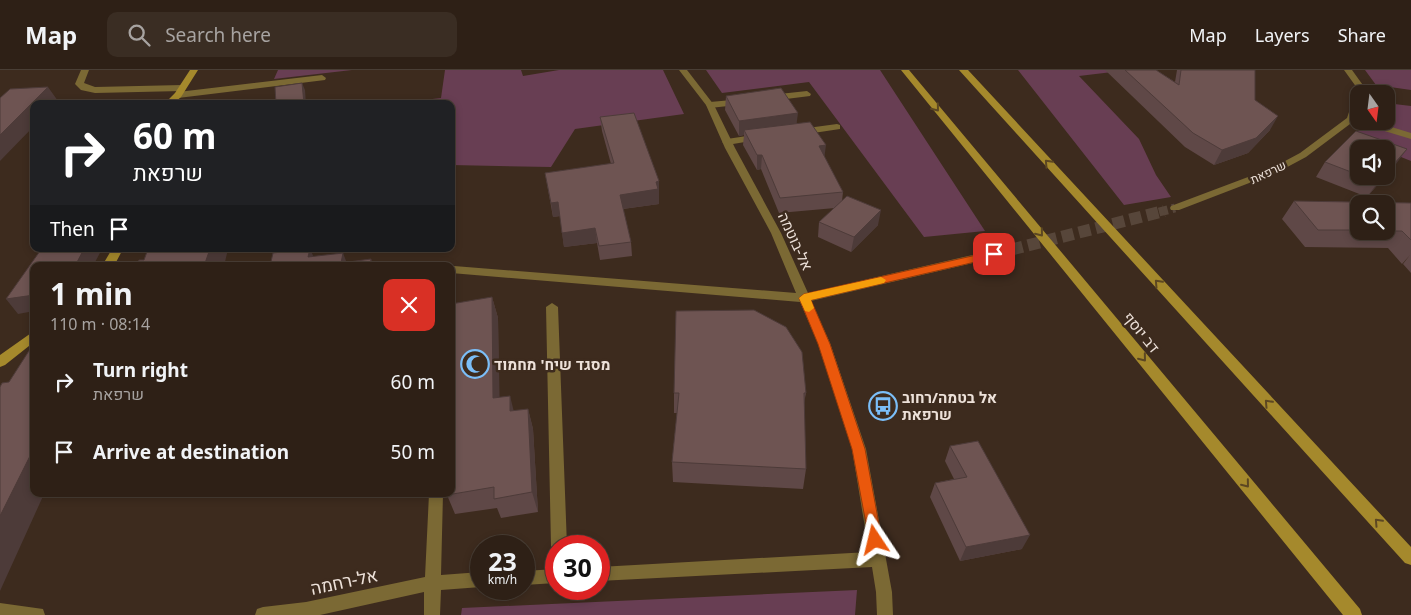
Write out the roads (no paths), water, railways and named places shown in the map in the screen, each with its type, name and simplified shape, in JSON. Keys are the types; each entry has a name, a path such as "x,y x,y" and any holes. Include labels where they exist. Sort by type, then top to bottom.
{"main road":[{"path":"172,100 180,92 194,70"},
{"name":"דב יוסף","path":"905,70 1354,615"},
{"path":"963,70 1411,558"},
{"path":"0,362 30,338"}],"street":[{"path":"85,70 79,84 84,88 90,89 180,92 322,78"},
{"name":"אל-בוטמה","path":"684,70 710,105 727,142 776,233 824,344 859,449 884,592 884,615"},
{"path":"1348,70 1359,85"},
{"path":"759,100 807,94"},
{"path":"710,105 749,101"},
{"name":"שרפאת","path":"1175,208 1275,170 1350,124"},
{"path":"791,133 837,127"},
{"path":"1391,130 1411,136"},
{"path":"727,142 773,136"},
{"path":"455,270 804,298 994,254"},
{"path":"552,307 559,535"},
{"path":"432,615 432,583 437,522 436,497"},
{"path":"610,573 878,559"},
{"name":"אל-רחמה","path":"263,615 306,610 432,583 470,581"},
{"path":"0,611 37,615"}],"tunnel":[{"path":"1159,212 1175,208"},
{"path":"994,254 1164,211"}],"place":[{"name":"מסגד שיח' מחמוד","path":"475,364"},
{"name":"אל בטמה/רחוב שרפאת","path":"883,406"}]}
